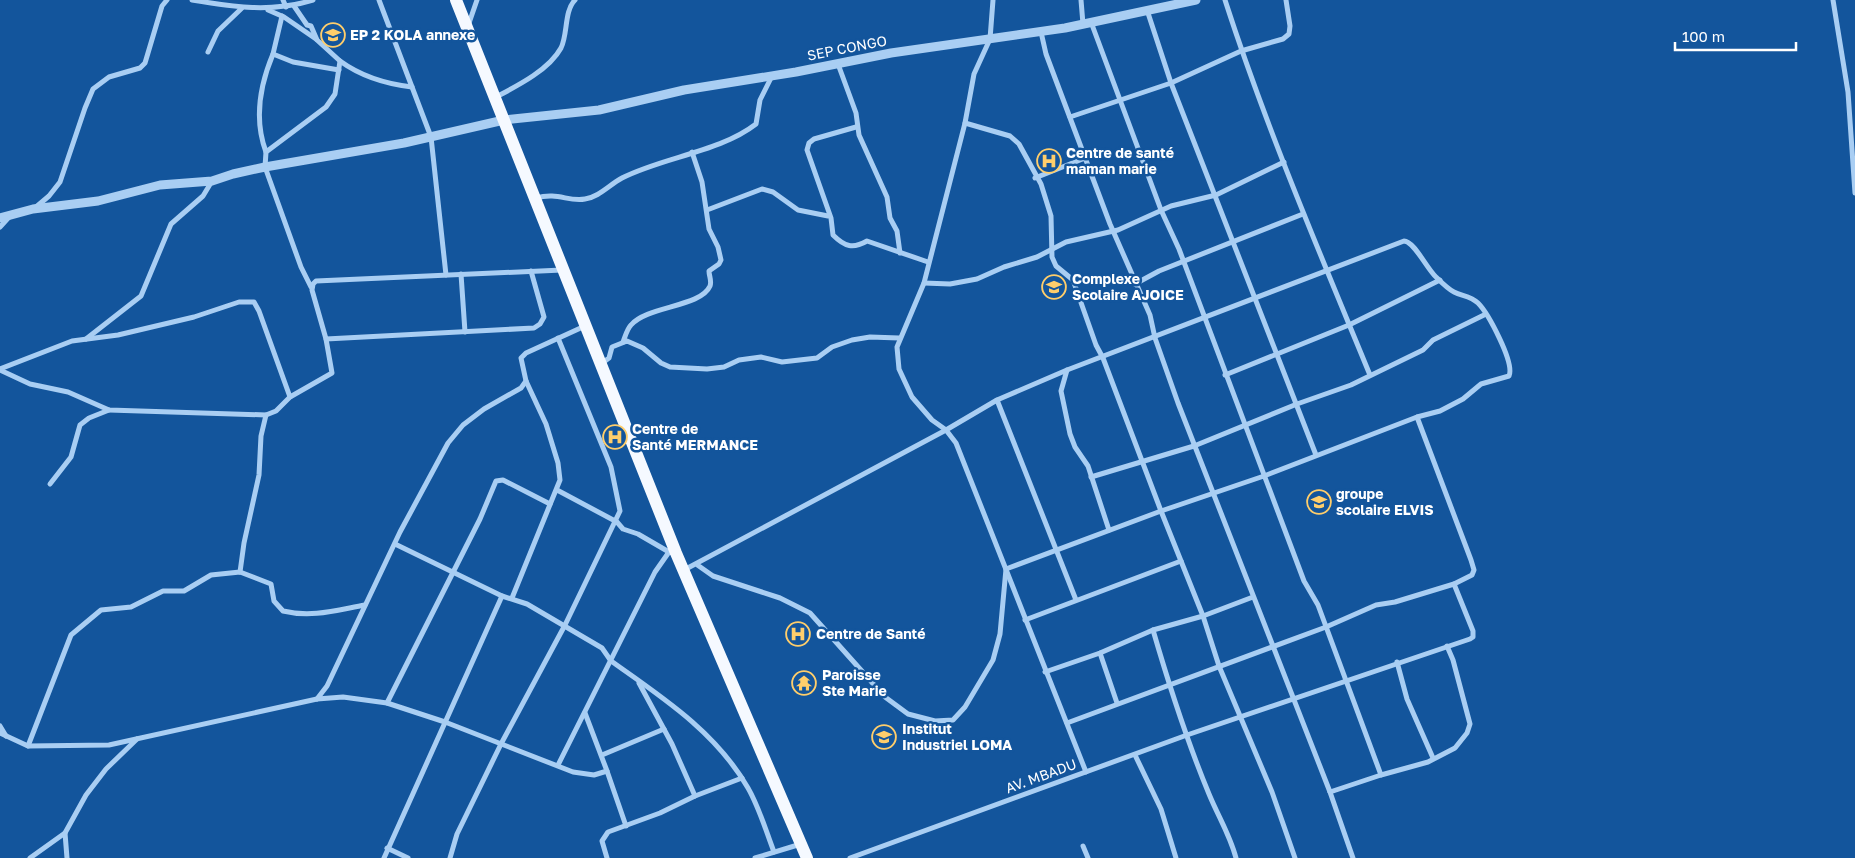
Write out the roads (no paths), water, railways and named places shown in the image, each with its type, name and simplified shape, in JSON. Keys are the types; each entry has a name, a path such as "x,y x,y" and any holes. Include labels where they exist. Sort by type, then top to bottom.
{"main road":[{"path":"456,0 496,97 533,198 601,364 673,553 684,570 807,858"}],"street":[{"path":"33,209 49,196 60,182 85,108 94,89 109,77 140,68 145,63 162,6 167,0"},
{"path":"192,0 242,8 266,9 294,6 313,0"},
{"path":"283,0 286,7"},
{"path":"379,0 431,137 446,275"},
{"path":"468,27 477,0"},
{"path":"496,97 528,81 561,49 568,28 569,13 575,0"},
{"path":"994,0 990,39 974,74 965,123 924,282 899,338 897,359 912,397 932,420 946,430 956,443 1086,772"},
{"path":"1081,0 1087,23 1122,101 1161,210 1304,581 1318,606 1381,775"},
{"name":"SEP CONGO","path":"0,218 33,209 98,201 160,186 212,181 265,167 306,162 340,153 431,137 504,120 600,110 684,90 772,76 891,53 1041,32 1196,0"},
{"path":"1225,0 1241,51 1304,214 1370,375"},
{"path":"1070,117 1171,83 1241,51 1276,43 1289,34 1286,0"},
{"path":"1834,0 1848,92 1853,141 1855,193"},
{"path":"294,6 307,25 311,26 316,40"},
{"path":"208,52 218,31 242,8"},
{"path":"266,9 282,16 316,40 352,70 387,84 412,87"},
{"path":"1147,10 1171,83 1316,455"},
{"path":"0,370 30,384 68,392 109,410 266,415 276,411 290,398 332,373 326,339 312,287 301,267 265,167 266,152 261,140 258,119 264,77 273,54 282,16"},
{"path":"1041,32 1046,54 1085,158 1113,232 1150,315 1155,338 1194,446 1330,792 1353,858"},
{"path":"273,54 306,66 339,70"},
{"path":"266,152 326,107 335,94 340,61"},
{"path":"838,64 856,113 856,127 884,189 890,218 897,231 900,253"},
{"path":"533,198 548,195 578,200 593,197 623,178 732,139 756,124 760,100 772,76"},
{"path":"965,123 1010,136 1020,144 1035,178 1041,184 1051,216 1050,250 1056,266 1073,280 1160,510 1204,616 1219,666 1272,792 1294,858"},
{"path":"856,127 814,139 809,143 807,150 833,235 850,247 859,246 867,241 928,262"},
{"path":"623,342 631,325 644,316 686,302 709,288 709,271 719,264 721,260 718,247 709,229 699,170 692,152"},
{"path":"1035,178 1085,158"},
{"path":"924,282 964,283 1079,238 1113,232 1161,210 1216,195 1284,162"},
{"path":"85,339 141,296 171,224 204,196 212,181"},
{"path":"707,210 762,189 773,192 798,210 828,216"},
{"path":"1135,284 1182,262 1304,214"},
{"path":"0,227 11,215"},
{"path":"684,570 946,430 997,400 1066,370 1103,358 1328,270 1409,241 1426,267 1452,292 1473,299 1479,304 1484,315 1498,334 1506,352 1511,372 1509,376 1481,384 1463,399 1440,411 1417,417 1264,476 1160,510 1006,569"},
{"path":"312,287 316,281 327,280 563,270"},
{"path":"326,339 524,329 540,324 544,317 543,308 531,271"},
{"path":"461,274 465,332"},
{"path":"1225,375 1349,325 1440,280"},
{"path":"0,370 21,363 64,343 164,325 239,302 254,302 290,398"},
{"path":"1091,476 1194,446 1244,424 1351,385 1423,350 1433,340 1484,315"},
{"path":"512,598 550,504 558,490 560,480 558,463 546,424 526,381 526,373 521,360 522,356 585,326"},
{"path":"601,364 609,358 612,347 627,341 644,348 661,363 670,367 707,368 761,357 782,362 817,358 832,347 852,340 870,337 899,338"},
{"path":"450,858 457,834 501,744 566,625 617,522 620,510 611,467 558,338"},
{"path":"1066,370 1061,391 1070,434 1075,447 1088,466 1109,530"},
{"path":"317,699 327,686 395,544 448,443 463,425 484,409 521,388 526,381"},
{"path":"997,400 1058,549 1076,600"},
{"path":"50,484 70,457 80,425 89,418 109,410"},
{"path":"240,572 244,543 259,475 261,436 266,415"},
{"path":"1066,723 1326,627 1376,605 1395,602 1454,584 1472,575 1474,568 1417,417"},
{"path":"388,703 498,480 550,504"},
{"path":"558,490 617,522 623,529 638,534 673,553 655,572 558,765"},
{"path":"395,544 566,625 602,648 611,661 691,718 742,778 749,790 774,852"},
{"path":"1025,620 1181,561"},
{"path":"696,564 713,576 780,598 810,613 895,706 908,714 945,722 958,716 992,660 1000,634 1006,569"},
{"path":"28,746 70,635 100,610 131,606 163,591 184,591 211,574 240,572 270,584 274,601 283,612 309,615 365,605"},
{"name":"AV. MBADU","path":"850,858 1187,735 1242,718 1397,662 1470,639 1474,634 1454,584"},
{"path":"384,858 502,596"},
{"path":"1045,672 1100,653 1153,630 1204,616 1253,597"},
{"path":"1153,630 1187,735 1209,793 1226,827 1236,858"},
{"path":"1330,792 1381,775 1424,764 1455,748 1470,726 1453,660 1447,646"},
{"path":"1100,653 1117,703"},
{"path":"1397,662 1407,699 1433,758"},
{"path":"638,680 664,729 695,796"},
{"path":"0,733 28,746 109,745 317,699 343,698 388,703 445,722 573,772 594,775 607,771"},
{"path":"585,713 602,755 626,826"},
{"path":"0,726 6,737"},
{"path":"602,755 664,729"},
{"path":"30,858 64,833 86,795 106,769 137,739"},
{"path":"1136,755 1161,809 1176,858"},
{"path":"607,858 602,846 604,837 608,832 660,814 695,796 742,778"},
{"path":"64,833 67,858"},
{"path":"755,858 802,843"},
{"path":"1083,846 1088,858"},
{"path":"387,848 408,858"}],"place":[{"name":"EP 2 KOLA annexe","path":"333,35"},
{"name":"Centre de santé maman marie","path":"1049,161"},
{"name":"Complexe Scolaire AJOICE","path":"1054,287"},
{"name":"Centre de Santé MERMANCE","path":"615,437"},
{"name":"groupe scolaire ELVIS","path":"1319,502"},
{"name":"Centre de Santé","path":"798,634"},
{"name":"Paroisse Ste Marie","path":"804,683"},
{"name":"Institut Industriel LOMA","path":"884,737"}]}
